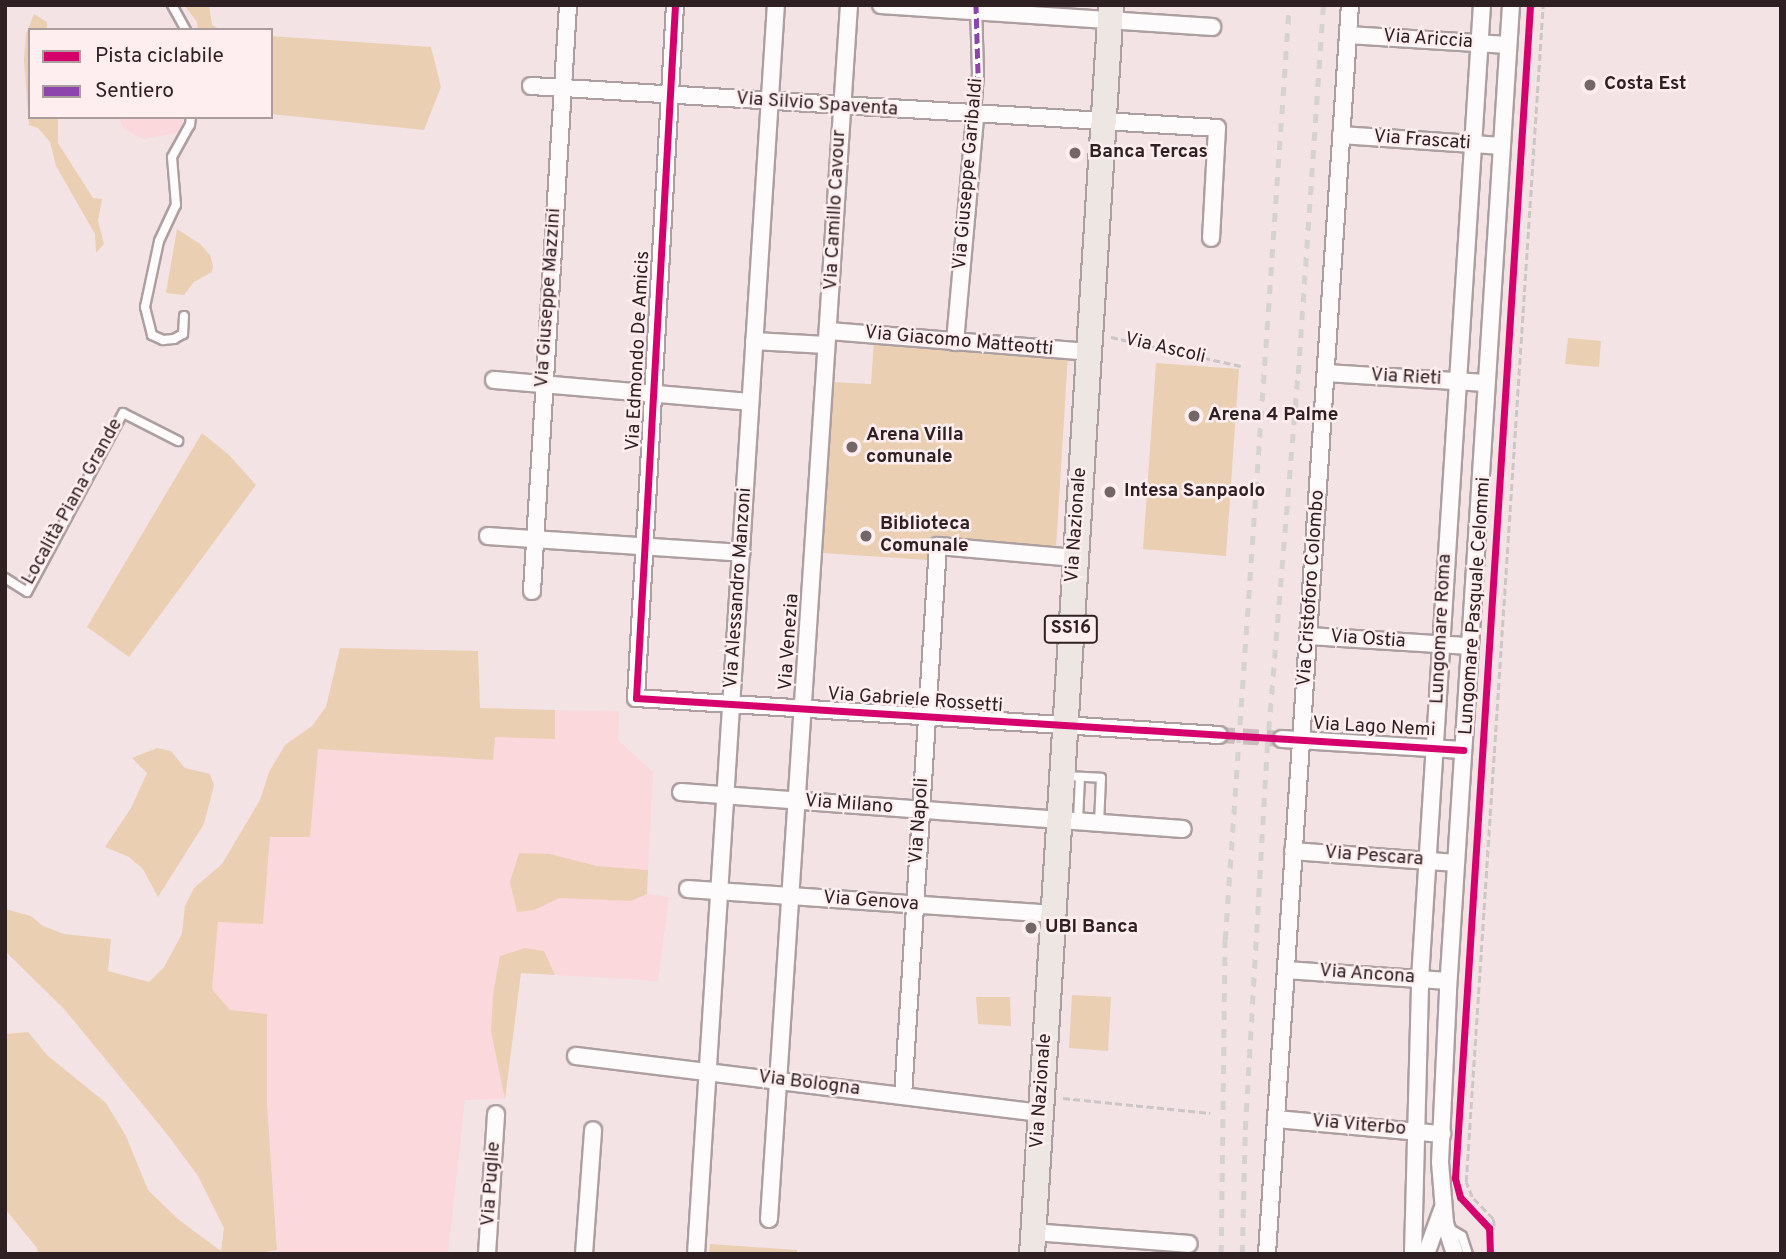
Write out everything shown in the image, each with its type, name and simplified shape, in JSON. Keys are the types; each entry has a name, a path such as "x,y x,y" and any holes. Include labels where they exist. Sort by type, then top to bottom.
{"main road":[{"name":"Via Nazionale","path":"1032,1243 1054,914 1069,821 1071,776 1065,726 1110,13"}],"street":[{"name":"Via Giuseppe Mazzini","path":"532,591 568,5"},
{"name":"Via Edmondo De Amicis","path":"636,698 675,5"},
{"name":"Via Alessandro Manzoni","path":"696,1254 776,5"},
{"name":"Via Camillo Cavour","path":"827,338 849,5"},
{"path":"881,5 1110,13 1212,27"},
{"name":"Via Cristoforo Colombo","path":"1267,1254 1350,5"},
{"name":"Lungomare Roma","path":"1413,1254 1420,979 1482,5"},
{"name":"Lungomare Pasquale Celommi","path":"1455,1254 1443,1207 1442,1134 1448,981 1511,5"},
{"name":"Via Giuseppe Garibaldi","path":"955,342 978,73 976,8"},
{"name":"Via Ariccia","path":"1348,35 1508,45"},
{"name":"Via Silvio Spaventa","path":"531,86 975,116 1217,128 1211,238"},
{"name":"Via Frascati","path":"1341,135 1502,146"},
{"name":"Via Giacomo Matteotti","path":"754,341 827,338 1089,342"},
{"name":"Via Venezia","path":"769,1219 827,338"},
{"name":"Via Rieti","path":"1326,373 1486,383"},
{"path":"494,380 750,402"},
{"path":"488,536 741,553"},
{"name":"Via Napoli","path":"902,1096 938,546 1075,558"},
{"name":"Via Ostia","path":"1309,636 1469,646"},
{"name":"Via Gabriele Rossetti","path":"636,698 1219,735"},
{"name":"Via Lago Nemi","path":"1282,739 1463,750"},
{"name":"Via Milano","path":"681,792 1183,829"},
{"name":"Via Pescara","path":"1293,851 1456,863"},
{"name":"Via Genova","path":"688,889 1054,914"},
{"name":"Via Ancona","path":"1286,970 1448,981"},
{"name":"Via Bologna","path":"576,1056 902,1096 1042,1105"},
{"name":"Via Puglie","path":"487,1254 496,1114"},
{"name":"Via Viterbo","path":"1276,1119 1442,1134"},
{"path":"584,1254 593,1130"},
{"name":"Lungomare Pasquale Celommi","path":"1426,1254 1443,1207"},
{"path":"1032,1243 1189,1244"}],"lane":[{"path":"172,5 185,28"},
{"path":"184,316 183,334 174,339 163,340 152,335 145,307 159,241 176,205 172,156 190,119"},
{"name":"Località Piana Grande","path":"5,578 27,592 123,413 178,441"},
{"path":"1071,776 1101,778 1099,823"},
{"path":"1446,1226 1462,1236 1468,1254"}],"path":[{"path":"1042,1105 1210,1113"},
{"path":"1460,1197 1490,1227"}],"shaded area":[{"path":"184,5 209,5 212,25 217,28 198,28 197,22"},
{"path":"34,14 47,22 46,28 28,28"},
{"path":"28,29 28,112 24,60"},
{"path":"273,36 431,47 441,87 424,130 273,114"},
{"path":"29,119 58,119 58,143 93,198 102,199 98,221 104,244 96,253 95,234 56,166 50,142 38,128 29,125"},
{"path":"120,119 184,119 178,133 143,139 124,129"},
{"path":"177,229 200,244 210,255 213,266 212,272 194,282 184,295 166,293"},
{"path":"1568,338 1601,341 1599,367 1565,364"},
{"path":"874,341 1068,354 1056,549 929,541 927,560 822,553 832,382 871,384"},
{"name":"Arena 4 Palme","path":"1156,363 1239,369 1226,556 1143,549"},
{"path":"202,433 229,455 256,485 129,657 87,627"},
{"path":"340,648 478,651 480,708 555,710 555,739 495,737 493,760 318,749 310,837 270,837 263,924 218,922 212,989 230,1010 267,1014 267,1104 277,1250 252,1254 38,1254 37,1248 5,1209 5,1034 28,1032 47,1055 106,1103 126,1136 148,1190 179,1220 221,1251 224,1228 198,1176 167,1134 65,1010 5,951 5,909 31,916 43,926 64,934 111,939 108,971 149,982 164,967 182,934 185,906 194,888 222,864 260,800 269,772 285,745 312,726 326,707"},
{"path":"555,710 619,711 618,740 653,772 648,870 597,866 550,854 534,910 560,898 631,901 647,894 669,897 658,981 555,975 544,951 525,948 491,1032 505,1099 465,1100 448,1254 278,1254 267,1104 267,1014 230,1010 212,989 218,921 263,924 270,837 310,837 318,749 493,760 494,737 555,739"},
{"path":"157,748 171,751 185,768 210,774 214,785 204,824 158,897 143,869 129,857 105,847 131,808 147,773 132,758"},
{"path":"519,853 550,854 597,866 648,870 647,894 631,901 560,898 534,910 517,912 510,882"},
{"path":"525,948 544,951 555,975 521,973 505,1099 491,1032 493,995 500,956"},
{"path":"1072,995 1111,997 1108,1051 1069,1048"},
{"path":"976,997 1010,997 1011,1026 978,1024"},
{"path":"710,1244 797,1250 797,1254 709,1254"}],"tunnel":[{"path":"1219,735 1282,739"}],"railway":[{"path":"1221,1254 1225,940 1289,5"},
{"path":"1242,1254 1245,1130 1267,748 1298,374 1323,5"}],"marked path":[{"path":"975,116 978,73 976,5"}],"cycle path":[{"path":"675,5 636,698 1463,750"},
{"path":"1490,1254 1489,1228 1460,1197 1455,1178 1530,5"}],"place":[{"name":"Costa Est","path":"1590,85"},
{"name":"Banca Tercas","path":"1075,153"},
{"name":"Arena 4 Palme","path":"1194,416"},
{"name":"Arena Villa comunale","path":"852,447"},
{"name":"Intesa Sanpaolo","path":"1110,492"},
{"name":"Biblioteca Comunale","path":"866,536"},
{"name":"UBI Banca","path":"1031,928"}]}
